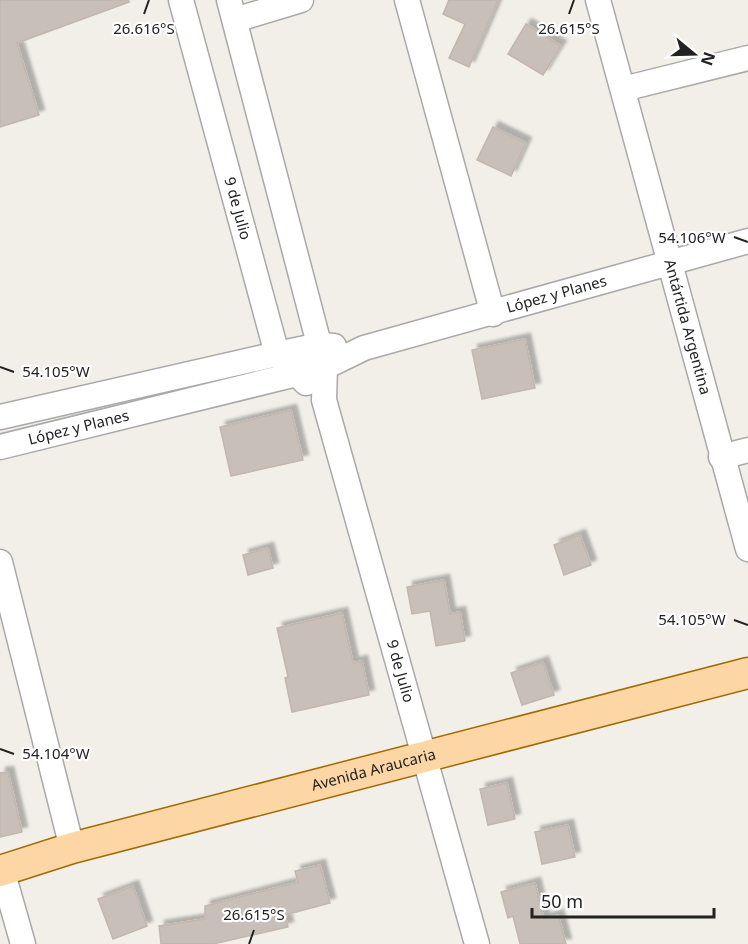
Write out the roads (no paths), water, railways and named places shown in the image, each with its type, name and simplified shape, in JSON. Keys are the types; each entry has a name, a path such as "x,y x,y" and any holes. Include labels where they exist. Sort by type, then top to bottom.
{"main road":[{"name":"Avenida Araucaria","path":"1,870 72,848 748,673"}],"street":[{"name":"9 de Julio","path":"181,0 276,354"},
{"path":"232,10 301,0"},
{"path":"407,0 494,314"},
{"name":"Antártida Argentina","path":"598,0 748,549"},
{"name":"9 de Julio","path":"232,10 323,356 324,400 477,944"},
{"path":"622,89 748,58"},
{"name":"López y Planes","path":"0,417 276,354 323,356 364,348 494,314 671,261 748,241"},
{"path":"276,354 324,400"},
{"name":"López y Planes","path":"0,447 297,374 323,356"},
{"path":"721,457 748,450"},
{"path":"0,562 72,848"},
{"path":"1,870 23,944"}]}
